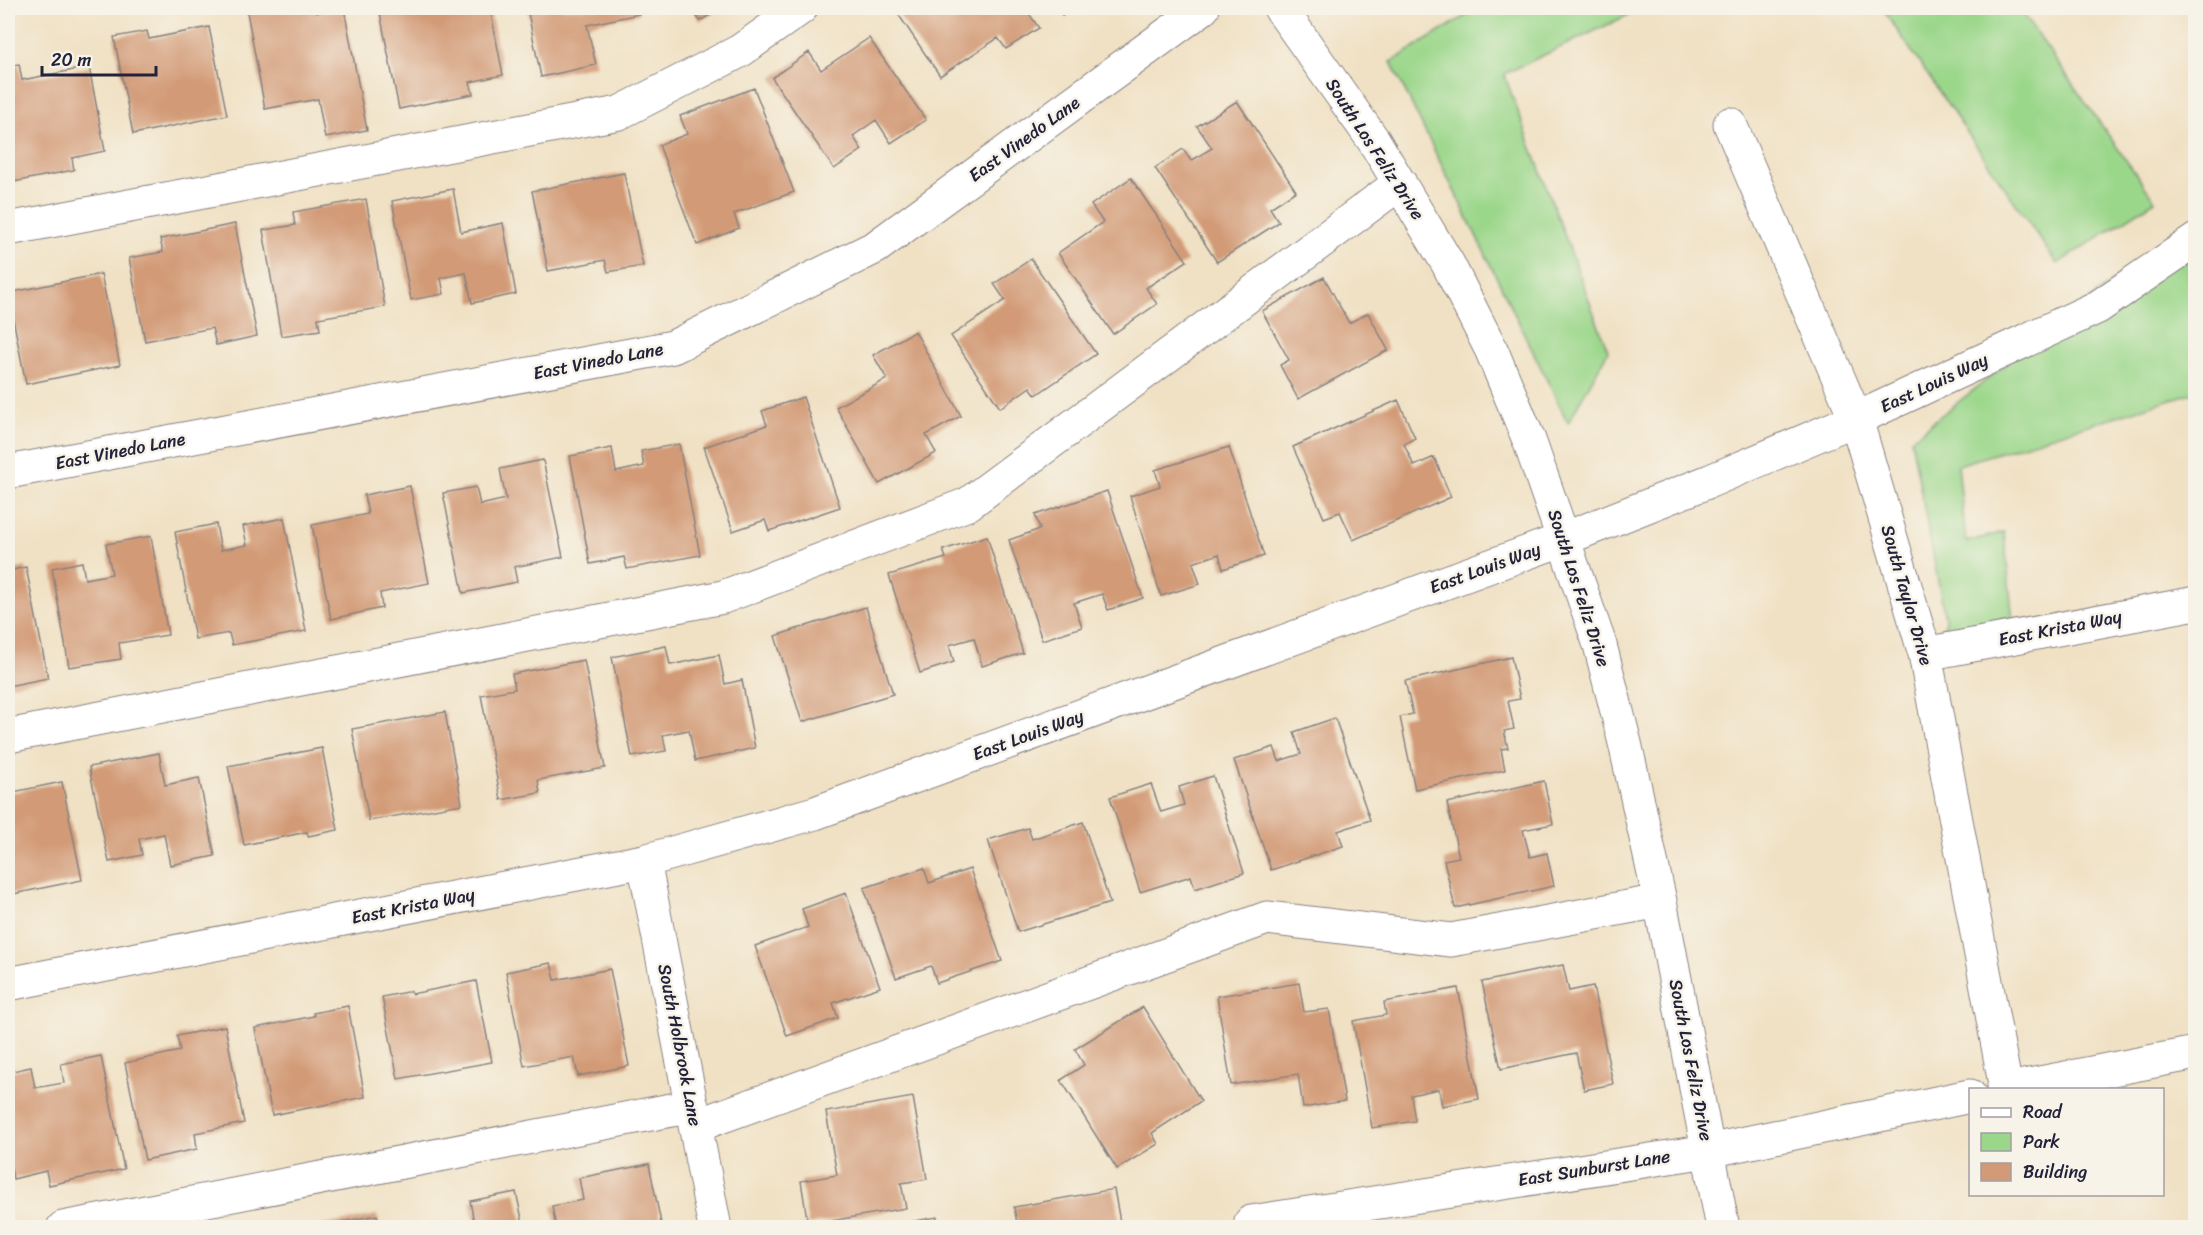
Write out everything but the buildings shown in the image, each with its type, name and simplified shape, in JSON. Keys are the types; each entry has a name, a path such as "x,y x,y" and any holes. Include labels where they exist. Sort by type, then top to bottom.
{"street":[{"path":"8,229 619,113 740,51 801,8"},
{"name":"East Vinedo Lane","path":"8,472 673,347 876,248 1203,8"},
{"name":"South Los Feliz Drive","path":"1280,8 1374,141 1448,264 1491,349 1529,440 1600,645 1644,823 1723,1227"},
{"name":"South Taylor Drive","path":"1730,124 1856,419 1925,654 2004,1088"},
{"path":"8,736 723,597 968,504 1400,183"},
{"name":"East Louis Way","path":"815,813 1564,539 1710,481 1856,419 2098,307 2196,240"},
{"name":"East Krista Way","path":"1925,654 2196,603"},
{"name":"East Krista Way","path":"8,984 644,861 815,813"},
{"name":"South Holbrook Lane","path":"644,861 715,1227"},
{"path":"63,1227 694,1116 1267,918 1451,940 1660,901"},
{"path":"2009,1088 2196,1053"},
{"name":"East Sunburst Lane","path":"1251,1222 1708,1151 1969,1096"}],"green space":[{"path":"1478,8 1643,8 1504,74 1608,351 1568,423 1391,62"},
{"path":"1882,8 2019,8 2155,201 2057,264"},
{"path":"2195,217 2195,392 1958,465 1966,542 2004,532 2013,623 1925,654 1946,623 1911,439"}]}
